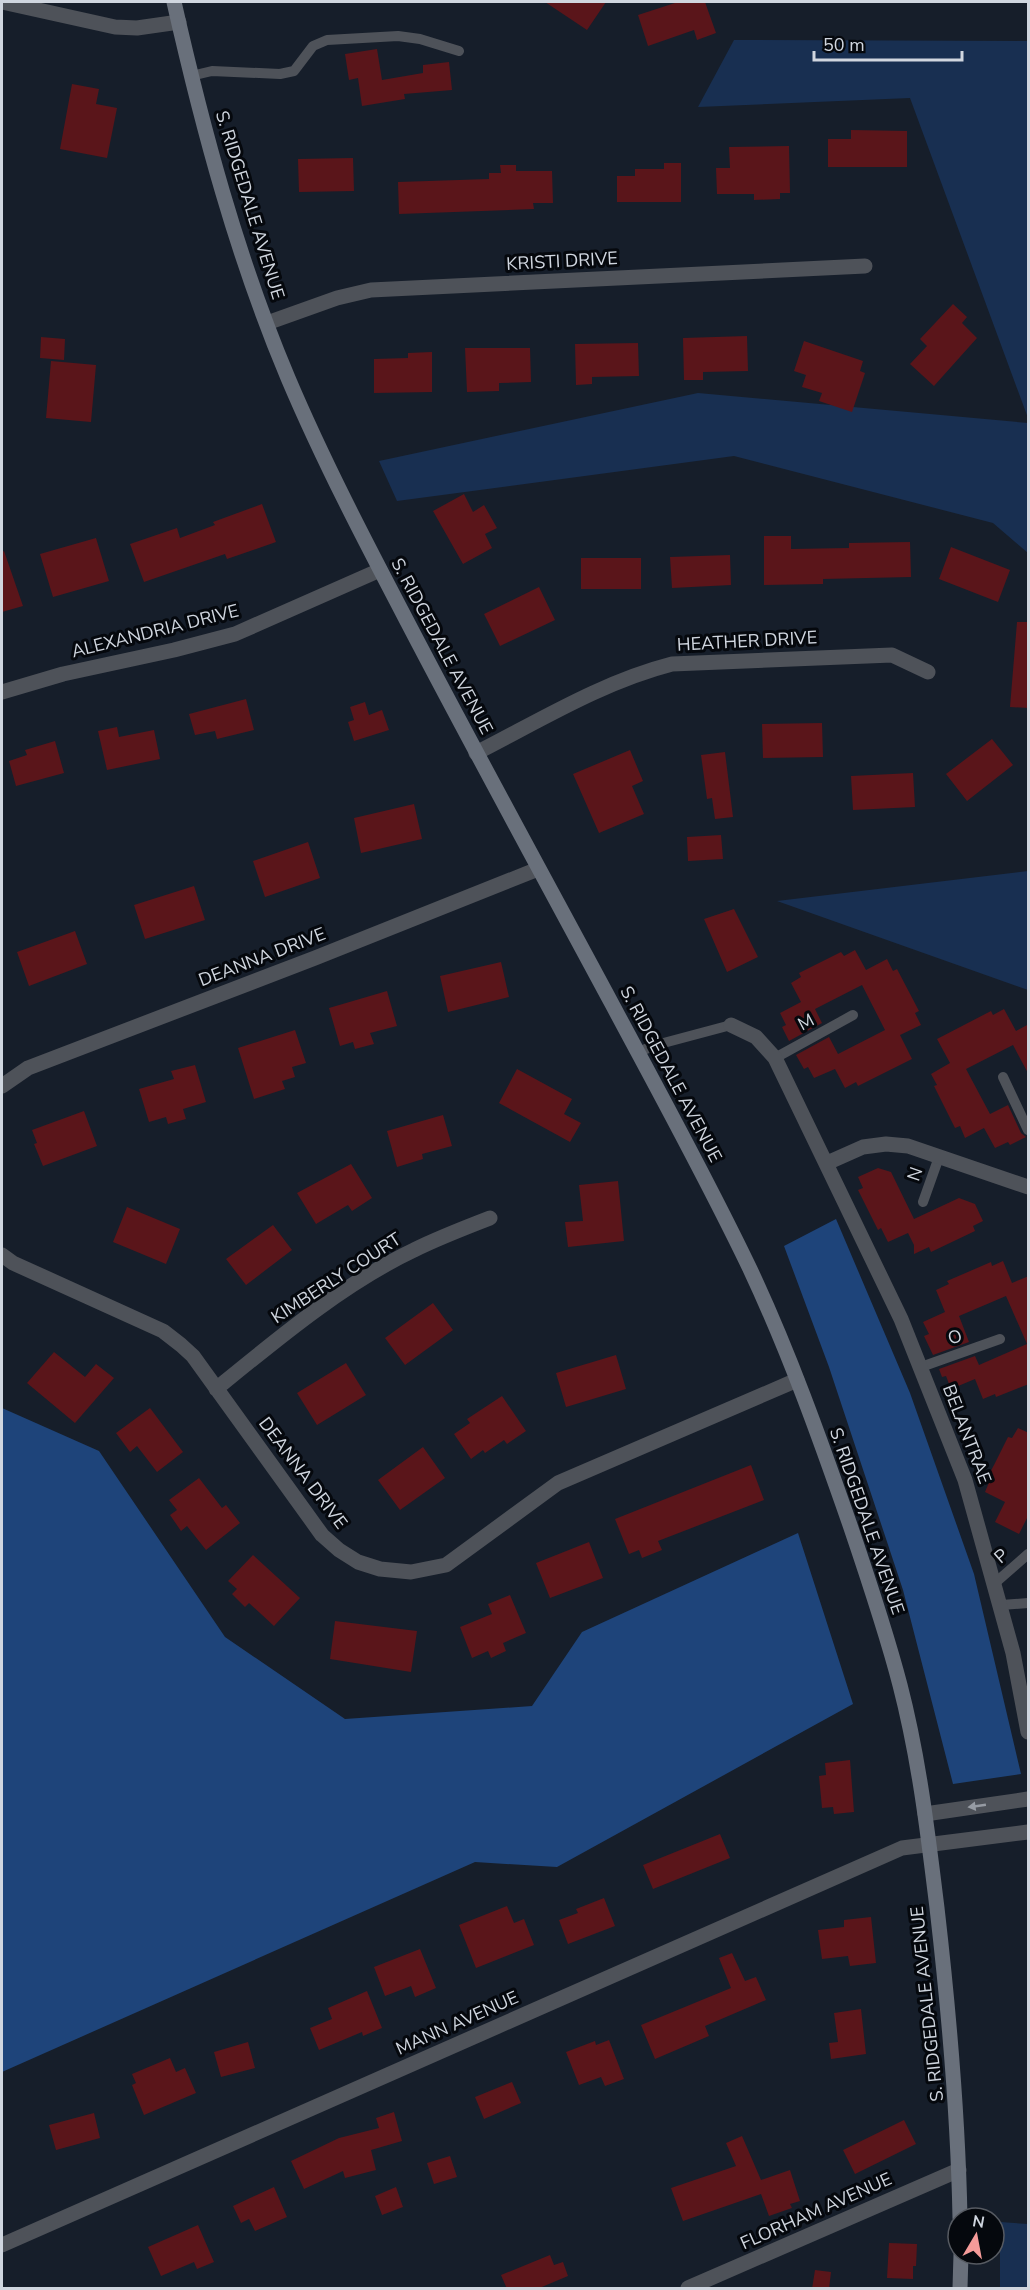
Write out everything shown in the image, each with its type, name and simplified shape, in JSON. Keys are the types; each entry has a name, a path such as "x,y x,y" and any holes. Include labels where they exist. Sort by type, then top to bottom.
{"main road":[{"name":"S. RIDGEDALE AVENUE","path":"174,2 191,76 221,185 267,323 290,381 337,486 380,570 678,1127 752,1273 797,1380 837,1488 898,1675 916,1760 930,1846 956,2096 960,2206"},
{"path":"960,2289 961,2266"}],"street":[{"path":"2,2 115,27 137,28 179,22"},
{"name":"KRISTI DRIVE","path":"267,323 337,298 371,290 865,266"},
{"name":"ALEXANDRIA DRIVE","path":"2,692 63,674 235,634 380,570"},
{"name":"HEATHER DRIVE","path":"476,753 637,673 672,664 892,655 928,672"},
{"name":"DEANNA DRIVE","path":"2,1086 28,1068 304,963 538,869"},
{"name":"BELANTRAE","path":"731,1025 756,1037 775,1058 901,1318 965,1480 1001,1605 1029,1732"},
{"path":"827,1163 863,1147 886,1144 908,1146 1029,1187"},
{"name":"KIMBERLY COURT","path":"216,1389 299,1322 363,1279 412,1250 490,1218"},
{"name":"DEANNA DRIVE","path":"2,1255 13,1263 163,1331 193,1356 322,1535 339,1550 358,1562 380,1569 411,1572 433,1569 454,1561 558,1483 797,1380"},
{"path":"925,1814 1029,1799"},
{"path":"930,1846 1029,1832"},
{"name":"MANN AVENUE","path":"2,2244 902,1848 930,1846"},
{"name":"FLORHAM AVENUE","path":"688,2289 959,2170"}],"lane":[{"path":"191,76 212,71 280,74 294,71 313,46 327,40 398,36 420,39 459,51"},
{"name":"M","path":"775,1058 853,1015"},
{"path":"638,1052 731,1025"},
{"path":"1003,1077 1029,1130"},
{"name":"N","path":"923,1202 939,1157"},
{"name":"O","path":"921,1367 1000,1339"},
{"name":"P","path":"995,1583 1029,1554"},
{"path":"1001,1605 1029,1603"}],"shaded area":[{"path":"734,40 1028,41 1028,418 910,98 698,107"},
{"path":"698,393 1028,423 1028,553 993,523 734,456 397,501 379,461"},
{"path":"1028,871 1028,990 777,901"},
{"path":"836,1219 910,1393 974,1574 1021,1774 953,1784 903,1590 829,1367 784,1246"},
{"path":"2,1408 99,1451 225,1637 345,1719 532,1706 582,1632 798,1533 853,1704 557,1867 475,1862 2,2072"},
{"path":"1006,2222 1028,2224 1028,2288 1000,2288 1000,2266 1006,2266"}],"building":[{"path":"545,2 606,2 587,30"},
{"path":"678,2 705,2 716,33 697,40 694,30 648,46 638,15"},
{"path":"377,49 382,80 423,73 423,65 449,62 452,90 404,94 405,99 362,106 358,78 349,80 345,54"},
{"path":"72,84 99,89 96,104 117,108 107,158 60,149"},
{"path":"851,130 907,131 907,167 828,167 828,139 851,139"},
{"path":"789,146 790,193 780,193 780,199 754,200 754,194 717,194 716,168 730,168 729,147"},
{"path":"353,158 354,191 299,192 298,159"},
{"path":"664,163 681,163 681,202 617,202 617,176 635,176 635,169 664,169"},
{"path":"500,165 516,165 516,171 552,171 553,203 533,203 534,209 399,214 398,182 489,179 489,173 501,173"},
{"path":"953,304 967,317 962,323 977,338 934,386 910,364 927,346 920,339"},
{"path":"747,336 748,371 703,372 703,380 684,380 683,338"},
{"path":"41,337 65,339 64,360 40,358"},
{"path":"804,341 863,361 860,371 865,373 852,412 819,401 822,393 802,387 806,375 794,371"},
{"path":"638,343 639,376 592,377 592,384 576,385 575,344"},
{"path":"465,348 530,348 531,382 499,383 499,391 467,392"},
{"path":"432,352 432,392 374,393 374,359 408,358 408,353"},
{"path":"51,361 96,365 91,422 46,418"},
{"path":"464,494 473,512 484,505 497,528 485,534 492,548 463,564 433,511"},
{"path":"262,504 276,542 227,559 225,554 144,582 130,544 177,528 180,538 215,525 213,522"},
{"path":"764,536 791,536 791,549 849,548 849,543 910,542 911,577 823,579 823,584 764,585"},
{"path":"96,538 109,581 53,597 40,554"},
{"path":"951,547 1010,570 998,602 939,579"},
{"path":"4,551 23,606 2,612 2,552"},
{"path":"730,555 731,585 672,588 670,557"},
{"path":"581,558 641,558 641,589 581,589"},
{"path":"539,587 555,620 500,646 484,614"},
{"path":"1017,622 1029,622 1029,708 1010,707"},
{"path":"246,699 254,730 217,739 215,731 195,735 189,714"},
{"path":"365,702 369,715 382,710 389,730 354,741 348,722 354,720 350,707"},
{"path":"822,723 823,757 763,758 762,724"},
{"path":"117,727 119,737 154,730 160,759 107,770 98,731"},
{"path":"992,739 1013,765 967,801 946,774"},
{"path":"55,741 64,773 16,786 9,761 27,755 25,750"},
{"path":"630,750 643,781 632,786 644,814 599,833 573,774"},
{"path":"725,752 733,817 715,819 712,798 707,799 701,755"},
{"path":"913,773 915,807 853,810 851,776"},
{"path":"414,804 422,839 361,853 354,818"},
{"path":"721,835 723,859 688,861 687,837"},
{"path":"308,842 320,878 265,897 253,861"},
{"path":"194,886 205,920 145,939 134,905"},
{"path":"734,909 758,957 727,972 704,919"},
{"path":"75,931 87,964 29,986 17,952"},
{"path":"855,950 866,970 887,959 893,971 897,969 919,1011 915,1013 921,1025 900,1035 912,1059 858,1086 856,1082 845,1088 835,1069 814,1078 808,1067 804,1069 796,1055 829,1037 838,1054 885,1030 862,985 815,1009 822,1023 789,1041 782,1027 786,1025 780,1013 801,1002 791,983 801,977 799,973 841,952 844,956"},
{"path":"501,962 509,997 448,1012 440,976"},
{"path":"387,991 397,1026 370,1033 374,1044 355,1049 353,1042 340,1046 329,1008"},
{"path":"1004,1009 1016,1031 1029,1024 1029,1075 1013,1045 966,1069 990,1114 1008,1105 1021,1133 1026,1137 1010,1145 1008,1142 995,1148 984,1128 965,1138 960,1126 955,1128 934,1086 937,1085 931,1074 950,1063 937,1039 991,1011 993,1015"},
{"path":"295,1030 306,1063 292,1067 295,1077 282,1081 285,1089 254,1099 238,1048"},
{"path":"195,1065 206,1102 183,1109 186,1119 168,1124 166,1117 149,1122 139,1089 174,1079 171,1071"},
{"path":"517,1069 572,1099 564,1114 581,1123 570,1142 499,1103"},
{"path":"84,1111 97,1146 43,1166 34,1144 37,1143 32,1130"},
{"path":"443,1115 452,1146 422,1154 423,1159 397,1167 387,1131"},
{"path":"351,1164 372,1198 352,1211 348,1205 316,1224 297,1193"},
{"path":"878,1168 891,1172 914,1219 959,1198 975,1204 983,1221 973,1226 975,1231 931,1252 929,1247 914,1254 914,1245 908,1233 888,1242 881,1228 878,1230 858,1190 863,1188 858,1177"},
{"path":"618,1181 624,1241 568,1247 565,1222 583,1221 579,1185"},
{"path":"127,1207 180,1229 166,1264 113,1242"},
{"path":"273,1225 292,1250 246,1285 226,1259"},
{"path":"1003,1261 1012,1283 1029,1276 1029,1384 996,1397 995,1394 983,1399 975,1379 951,1389 946,1376 942,1377 939,1369 975,1356 979,1365 1027,1344 1006,1296 959,1316 969,1342 933,1355 924,1336 929,1334 923,1322 945,1312 936,1290 949,1284 947,1281 991,1262 992,1266"},
{"path":"433,1303 453,1330 405,1365 385,1338"},
{"path":"54,1352 85,1377 96,1364 114,1378 75,1423 27,1383"},
{"path":"616,1355 626,1389 566,1407 556,1373"},
{"path":"346,1363 366,1395 317,1425 297,1393"},
{"path":"502,1396 526,1431 507,1444 504,1440 485,1453 483,1450 471,1459 454,1434 470,1423 467,1419"},
{"path":"150,1408 183,1452 157,1472 137,1446 130,1452 116,1433"},
{"path":"1018,1428 1029,1433 1029,1514 1019,1534 995,1522 1005,1502 985,1492 990,1480 987,1478 1008,1437 1012,1438"},
{"path":"423,1447 445,1478 400,1510 378,1480"},
{"path":"751,1465 764,1500 658,1541 662,1550 642,1558 639,1550 629,1554 615,1519"},
{"path":"199,1478 222,1508 226,1505 240,1523 206,1550 187,1526 181,1531 170,1515 177,1510 169,1500"},
{"path":"589,1542 603,1578 550,1598 536,1563"},
{"path":"253,1555 300,1598 274,1626 249,1603 245,1607 232,1594 237,1589 228,1581"},
{"path":"510,1595 526,1633 503,1643 506,1651 491,1658 488,1651 472,1658 460,1627 492,1614 488,1604"},
{"path":"335,1621 417,1631 411,1672 330,1659"},
{"path":"850,1760 854,1812 834,1814 833,1807 822,1808 819,1776 826,1775 825,1763"},
{"path":"720,1834 730,1858 653,1889 643,1865"},
{"path":"604,1898 615,1926 568,1944 559,1920 578,1913 576,1909"},
{"path":"507,1906 514,1923 524,1919 534,1945 476,1968 459,1925"},
{"path":"871,1917 876,1963 850,1966 848,1956 822,1959 818,1930 844,1927 844,1920"},
{"path":"420,1949 436,1988 415,1997 411,1986 385,1996 374,1967"},
{"path":"732,1953 745,1981 756,1977 766,2000 705,2026 709,2036 655,2059 641,2025 731,1988 719,1958"},
{"path":"367,1991 382,2028 363,2036 362,2032 319,2050 310,2028 332,2019 328,2008"},
{"path":"861,2009 866,2054 831,2059 829,2043 838,2042 834,2013"},
{"path":"609,2040 624,2079 605,2086 601,2077 579,2085 566,2052 595,2041 596,2045"},
{"path":"248,2042 255,2068 221,2077 214,2052"},
{"path":"170,2058 176,2072 185,2068 196,2093 144,2115 132,2085 136,2083 132,2074"},
{"path":"512,2082 521,2103 484,2119 475,2097"},
{"path":"394,2112 402,2141 371,2150 376,2170 345,2178 343,2171 304,2189 291,2161 339,2138 379,2128 376,2118"},
{"path":"94,2113 100,2138 56,2150 49,2125"},
{"path":"904,2120 916,2144 855,2174 843,2150"},
{"path":"742,2136 761,2180 790,2170 800,2201 790,2204 792,2208 769,2216 761,2194 683,2221 671,2188 736,2166 726,2143"},
{"path":"450,2156 457,2177 434,2184 427,2163"},
{"path":"274,2187 287,2217 255,2231 249,2219 241,2223 233,2206"},
{"path":"396,2187 403,2207 382,2215 375,2196"},
{"path":"198,2225 214,2262 197,2269 194,2262 161,2276 148,2247"},
{"path":"889,2243 917,2244 913,2279 887,2278"},
{"path":"550,2255 554,2265 563,2262 568,2276 537,2289 507,2289 501,2275"},
{"path":"815,2270 831,2272 829,2289 812,2289"}]}
